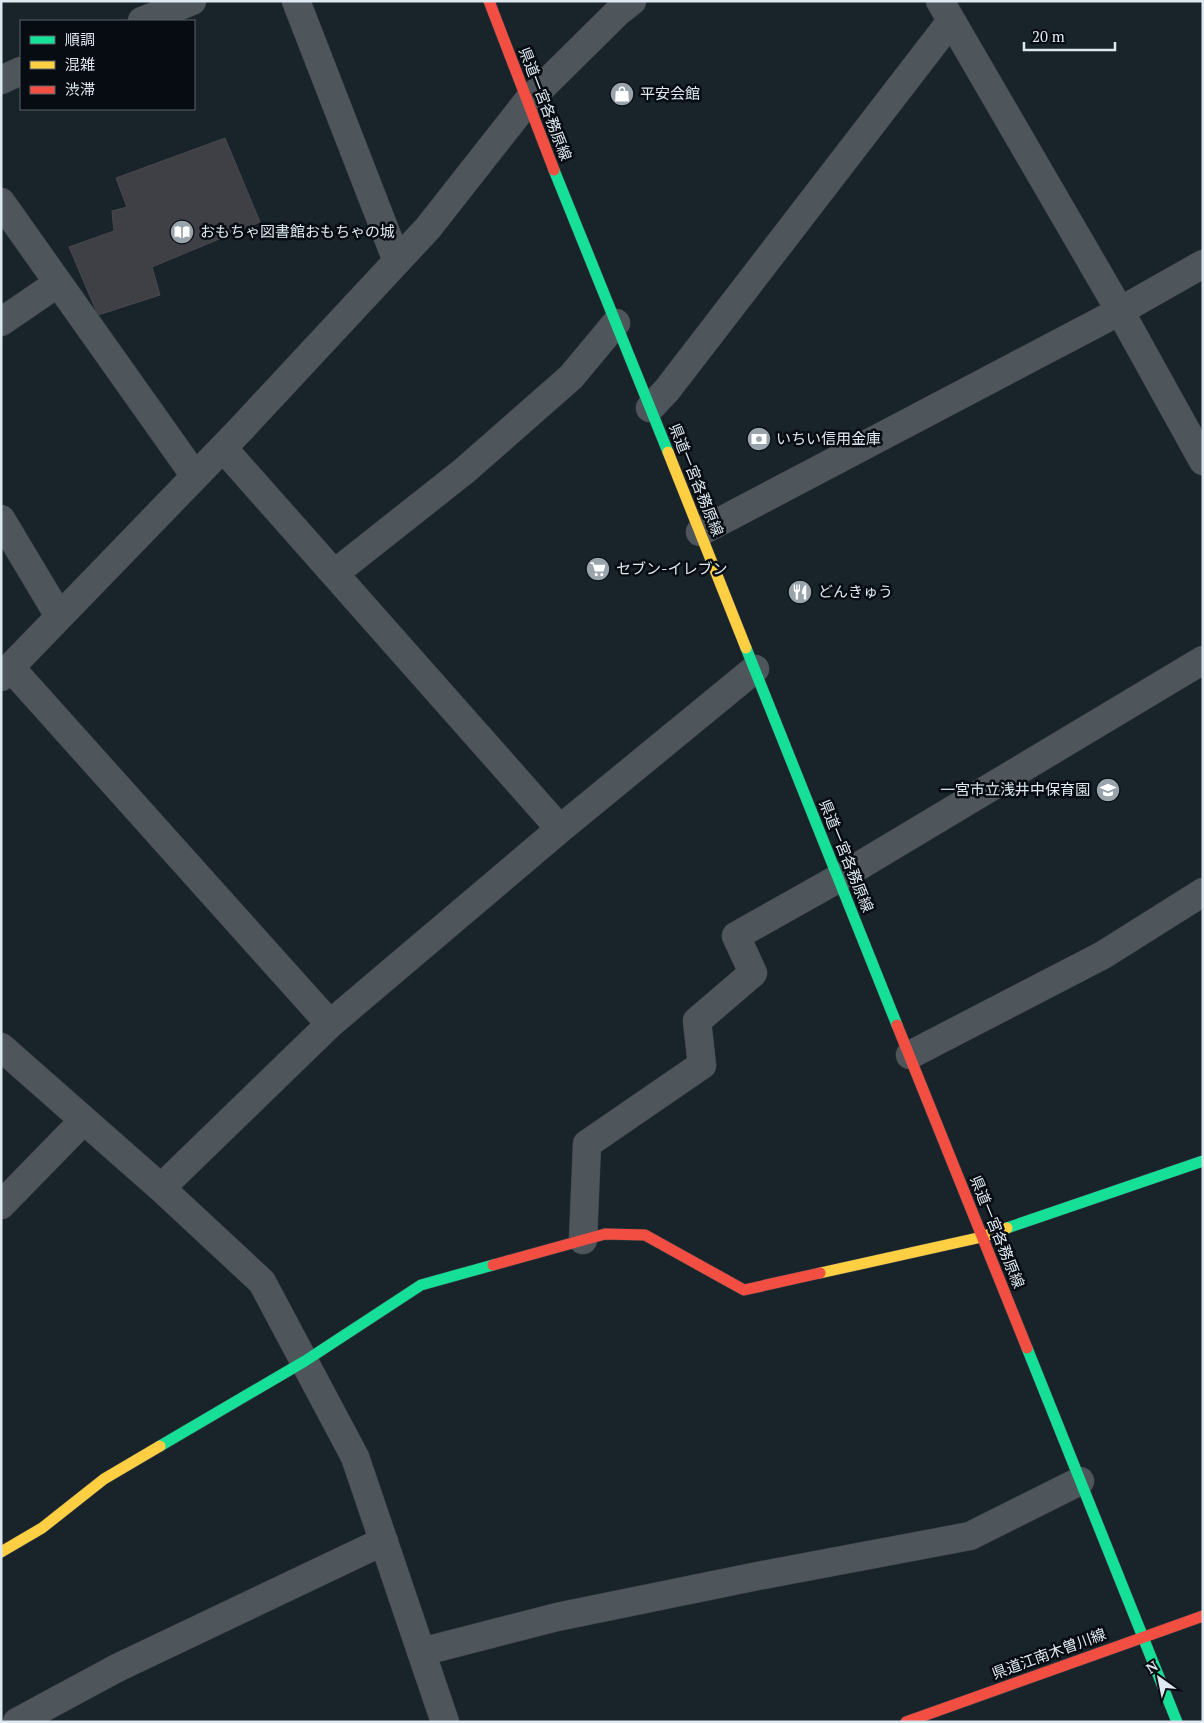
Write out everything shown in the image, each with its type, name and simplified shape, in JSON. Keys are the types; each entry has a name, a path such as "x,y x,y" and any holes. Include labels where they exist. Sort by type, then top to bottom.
{"main road":[{"name":"県道一宮各務原線","path":"489,1 527,102 1177,1722"},
{"path":"1,1552 42,1528 104,1479 305,1361 421,1285 605,1234 645,1235 744,1290 982,1237 1203,1161"},
{"name":"県道江南木曽川線","path":"906,1722 1142,1636 1203,1616"}],"street":[{"path":"144,20 192,1"},
{"path":"296,1 397,261"},
{"path":"330,1024 6,672 223,448 428,228 527,102 618,12 632,1"},
{"path":"650,408 667,390 946,11 1120,311 1203,461"},
{"path":"1,80 20,71"},
{"path":"1,202 195,476"},
{"path":"700,532 1120,311 1203,264"},
{"path":"1,322 58,283"},
{"path":"334,573 464,471 571,377 616,323"},
{"path":"223,448 560,829"},
{"path":"1,519 59,616"},
{"path":"583,1240 586,1144 702,1065 697,1021 753,973 736,936 839,878 1203,660"},
{"path":"161,1188 330,1024 560,829 755,668"},
{"path":"910,1055 1103,954 1203,892"},
{"path":"1,1047 161,1188 262,1282 355,1457 445,1722"},
{"path":"1,1206 84,1121"},
{"path":"421,1652 557,1617 763,1575 970,1536 1080,1481"},
{"path":"17,1722 117,1668 384,1541"},
{"path":"1,1710 9,1722"}],"building":[{"path":"225,138 260,222 152,267 160,295 98,315 69,247 114,231 112,211 127,207 116,178"}],"traffic: fast":[{"path":"554,170 668,452"},
{"path":"746,648 897,1025"},
{"path":"1007,1228 1203,1161"},
{"path":"160,1446 305,1361 421,1285 493,1265"},
{"path":"1027,1348 1177,1722"}],"traffic: slow":[{"path":"668,452 746,648"},
{"path":"820,1273 982,1237 1007,1228"},
{"path":"1,1552 42,1528 104,1479 160,1446"}],"traffic: jam":[{"path":"489,1 554,170"},
{"path":"897,1025 1027,1348"},
{"path":"493,1265 605,1234 645,1235 744,1290 820,1273"},
{"path":"906,1722 1203,1616"}],"place":[{"name":"平安会館","path":"622,94"},
{"name":"おもちゃ図書館おもちゃの城","path":"182,232"},
{"name":"いちい信用金庫","path":"759,439"},
{"name":"セブン-イレブン","path":"598,569"},
{"name":"どんきゅう","path":"800,592"},
{"name":"一宮市立浅井中保育園","path":"1108,790"}]}
